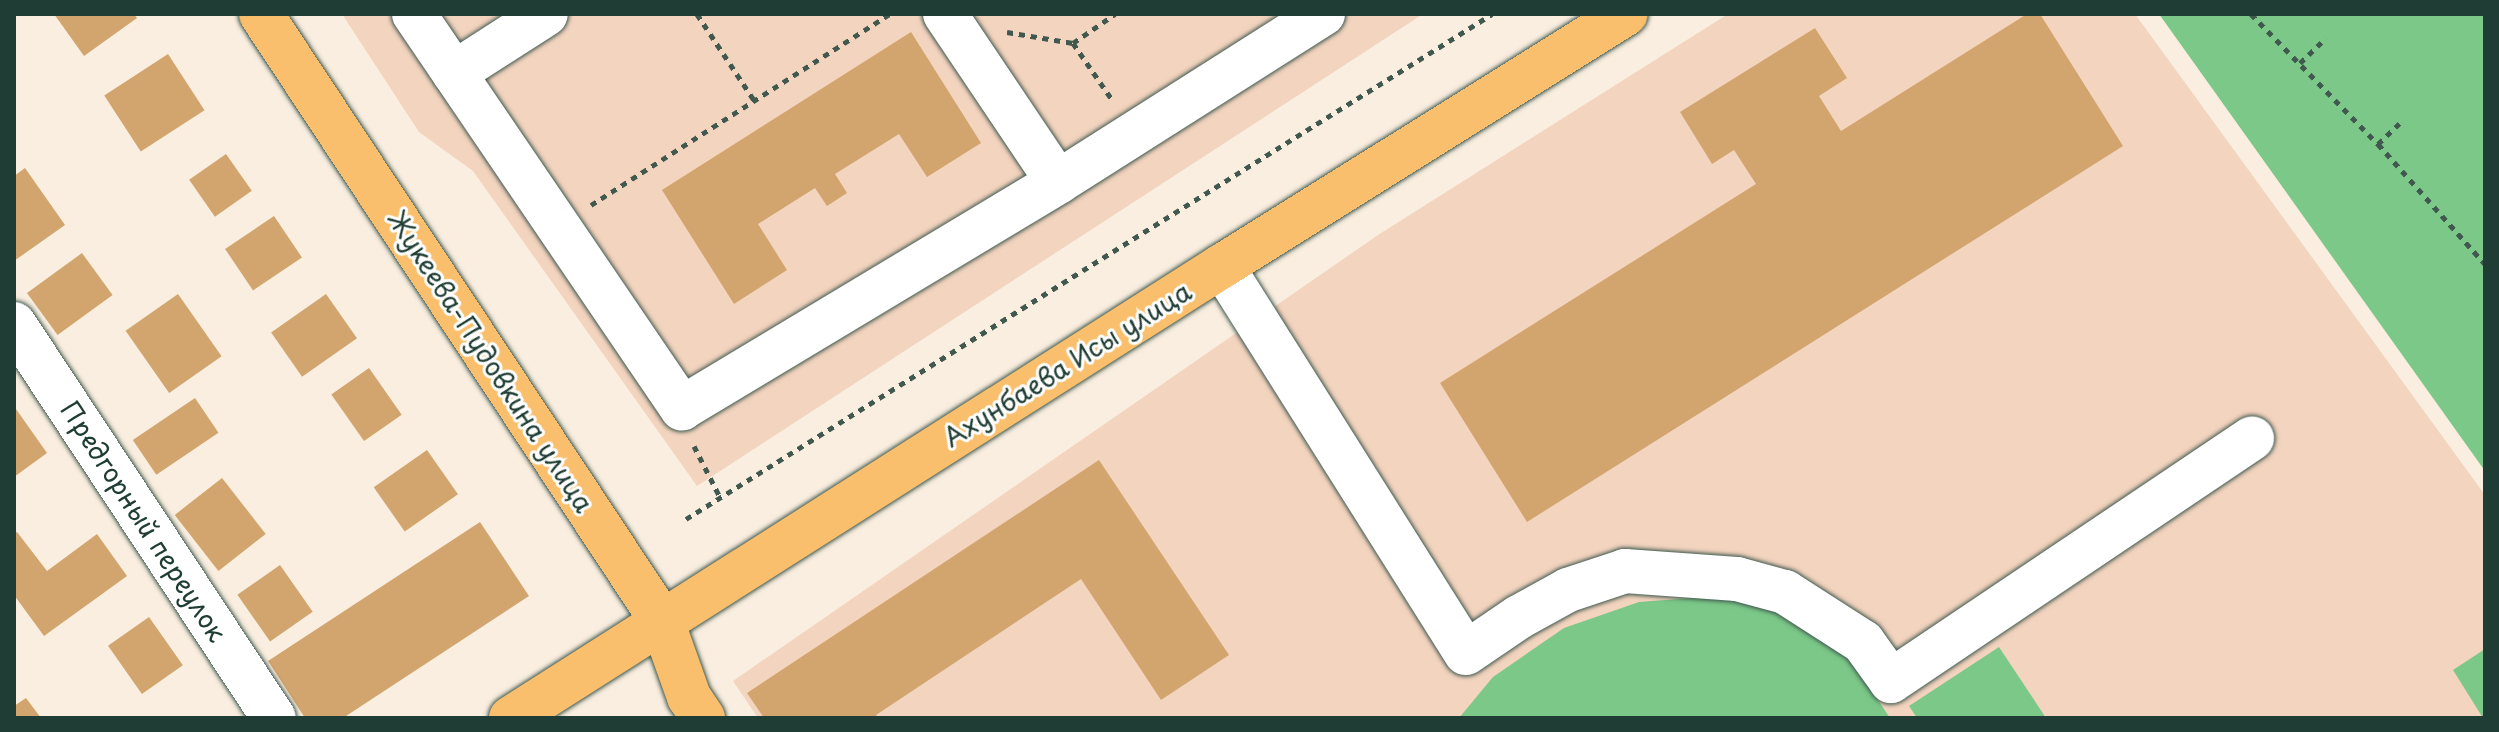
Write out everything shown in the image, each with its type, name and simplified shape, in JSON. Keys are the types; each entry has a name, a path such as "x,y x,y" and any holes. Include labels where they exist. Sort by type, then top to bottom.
{"main road":[{"name":"Жукеева-Пудовкина улица","path":"261,14 662,621 689,697 703,718"},
{"name":"Ахунбаева Исы улица","path":"511,718 1222,266 1626,14"}],"street":[{"path":"414,14 682,408 1058,182 1323,14"},
{"path":"454,73 546,14"},
{"path":"948,18 1058,182"},
{"path":"1222,266 1466,653 1568,590 1625,571 1737,579 1785,592 1863,642 1891,681 2252,438"},
{"name":"Предгорный переулок","path":"14,324 274,718"}],"path":[{"path":"697,14 754,100"},
{"path":"559,226 890,14"},
{"path":"1073,43 1115,14"},
{"path":"686,519 1492,14"},
{"path":"2251,14 2378,144 2485,264"},
{"path":"948,18 1073,43 1135,134"},
{"path":"2300,63 2326,38"},
{"path":"2378,144 2403,120"},
{"path":"682,408 688,433 720,497"}],"shaded area":[{"path":"342,14 1423,14 697,486 473,171 419,132"},
{"path":"1728,14 2135,14 2485,495 2485,718 758,718 733,681 1378,235"}],"green space":[{"path":"2159,14 2485,14 2485,471"},
{"path":"1705,597 1786,605 1846,652 1890,718 1459,718 1493,677 1564,628 1639,602"},
{"path":"1999,647 2046,718 1917,718 1909,706"},
{"path":"2485,649 2485,718 2483,718 2453,670"}],"building":[{"path":"54,14 134,14 137,18 84,56"},
{"path":"2027,14 2040,14 2123,146 1527,522 1440,383 1756,184 1734,150 1712,164 1680,112 1815,28 1847,78 1819,96 1841,131"},
{"path":"911,32 981,143 927,177 899,134 835,174 847,193 827,206 815,188 758,224 787,270 734,304 662,190"},
{"path":"168,54 204,110 141,152 104,95"},
{"path":"226,154 252,191 215,217 189,180"},
{"path":"25,168 65,225 14,261 14,176"},
{"path":"274,216 302,257 253,290 225,249"},
{"path":"82,253 113,295 58,335 27,293"},
{"path":"178,294 222,356 169,393 126,331"},
{"path":"326,294 357,338 302,377 271,332"},
{"path":"369,368 402,415 364,441 331,394"},
{"path":"195,398 218,433 156,475 133,440"},
{"path":"14,410 47,453 14,477"},
{"path":"427,450 458,494 405,532 374,487"},
{"path":"1099,460 1229,655 1161,700 1081,579 876,715 878,718 764,718 747,693"},
{"path":"222,478 266,534 218,571 175,515"},
{"path":"480,522 529,596 343,718 305,718 268,661"},
{"path":"17,532 47,571 97,534 127,576 44,636 14,595 14,534"},
{"path":"280,565 313,612 270,642 237,595"},
{"path":"149,617 183,665 142,694 108,646"},
{"path":"26,698 41,718 14,718 14,706"}]}
